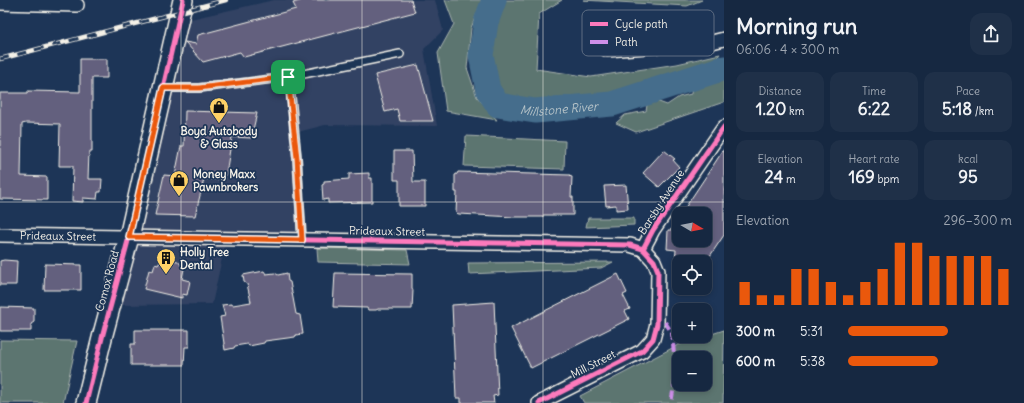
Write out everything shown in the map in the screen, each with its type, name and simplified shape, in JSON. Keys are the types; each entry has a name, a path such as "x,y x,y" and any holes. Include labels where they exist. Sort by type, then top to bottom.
{"main road":[{"name":"Comox Road","path":"86,403 129,237 183,0"}],"street":[{"path":"0,3 77,5"},
{"path":"714,42 724,39"},
{"name":"Barsby Avenue","path":"653,339 657,324 658,271 654,261 643,249 653,230 724,127"},
{"name":"Prideaux Street","path":"0,235 630,245 643,249"},
{"name":"Mill Street","path":"539,403 642,351 653,339"}],"lane":[{"path":"163,88 199,88 288,77 400,54"},
{"path":"288,77 298,165 302,240"}],"shaded area":[{"path":"274,0 435,0 443,30 424,49 437,126 325,125 298,132 299,232 227,235 212,304 116,305 182,21"}],"green space":[{"path":"445,0 482,0 471,28 467,68 477,97 497,120 446,111 438,53 454,24"},
{"path":"503,0 562,0 539,14 536,69 591,77 677,64 720,54 713,62 615,95 549,103 508,100 492,78 488,43"},
{"path":"583,0 702,0 687,6"},
{"path":"724,79 724,102 636,132 616,123 625,115 646,111 647,105 656,101 667,105 679,97 691,94 692,86"},
{"path":"466,136 565,141 564,169 464,166"},
{"path":"588,218 634,218 634,225 586,227"},
{"path":"317,248 407,250 410,264 318,262"},
{"path":"613,262 601,268 469,274 468,263"},
{"path":"724,330 723,403 584,403 580,396 678,345 684,343 712,343 712,334"},
{"path":"0,340 77,341 63,403 0,403"}],"building":[{"path":"303,0 411,0 415,12 244,57 240,52 203,62 185,42 196,44 198,35 296,9 293,3"},
{"path":"80,59 107,59 107,78 92,78 92,152 89,152 88,179 102,179 101,192 98,192 97,199 83,198 83,202 72,201 73,166 59,166 60,124 26,123 22,124 21,176 47,177 47,200 0,199 0,93 28,93 28,91 80,92"},
{"path":"418,65 433,121 400,121 397,109 385,112 375,75"},
{"path":"185,111 257,113 251,138 232,137 225,180 204,179 195,216 155,215 164,175 175,176 181,146 184,146"},
{"path":"724,149 724,235 711,255 676,255 676,250 667,249 668,230 672,228 672,247 712,247 712,207 686,207"},
{"path":"664,150 675,159 673,160 679,167 659,187 643,173"},
{"path":"394,151 412,151 413,182 425,182 425,206 399,206 399,180 394,180"},
{"path":"458,172 570,175 569,176 572,177 571,197 573,197 573,215 514,217 456,213 457,192 455,192 455,175"},
{"path":"369,173 369,178 372,178 372,202 328,203 328,199 323,200 322,185 324,184 324,181 349,179 349,174"},
{"path":"626,185 628,209 616,210 616,205 606,206 604,186"},
{"name":"Holly Tree Dental","path":"162,259 178,261 184,269 182,279 190,281 187,295 182,294 182,298 144,289 149,270 153,271 155,264 158,265"},
{"path":"0,261 17,261 16,285 0,285"},
{"path":"45,264 81,265 81,290 44,290"},
{"path":"264,271 266,274 275,273 278,275 287,273 296,314 300,315 303,334 296,335 295,337 265,341 264,343 249,346 247,344 235,346 234,348 225,350 220,317 225,316 222,305 251,302 247,284 244,282 243,275"},
{"path":"335,273 412,274 412,309 368,310 367,308 333,307"},
{"path":"618,274 627,293 623,295 630,309 625,311 629,319 531,368 511,328"},
{"path":"494,302 498,395 493,396 494,403 461,403 461,398 456,398 452,305"},
{"path":"0,307 34,308 34,322 31,324 31,331 0,331"},
{"path":"135,330 189,330 189,347 185,347 184,365 131,365 131,344 135,344"}],"waterway":[{"name":"Millstone River","path":"494,0 486,22 481,55 488,90 498,105 535,111 612,104 724,68"}],"railway":[{"path":"0,59 226,0"}],"marked path":[{"path":"665,322 672,333 676,375 671,403"}],"cycle path":[{"path":"86,403 129,237 183,0"},
{"path":"643,249 653,230 724,127"},
{"path":"129,237 630,245 643,249"},
{"path":"539,403 642,351 653,339 657,324 658,271 654,261 643,249"}],"place":[{"name":"Boyd Autobody & Glass","path":"219,124"},
{"name":"Money Maxx Pawnbrokers","path":"179,197"},
{"name":"Holly Tree Dental","path":"166,275"}],"route":[{"path":"288,77 297,158 302,240 129,237 163,88 199,88 288,77"}]}
